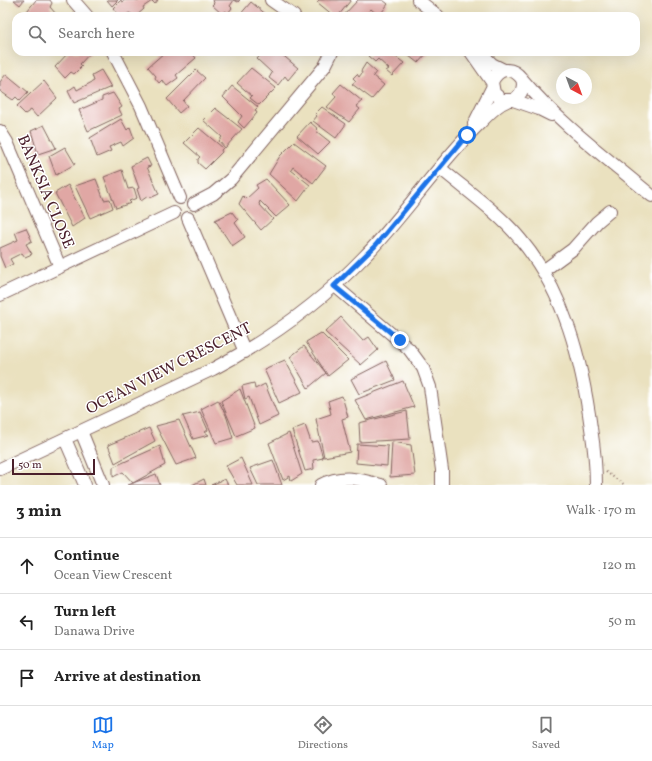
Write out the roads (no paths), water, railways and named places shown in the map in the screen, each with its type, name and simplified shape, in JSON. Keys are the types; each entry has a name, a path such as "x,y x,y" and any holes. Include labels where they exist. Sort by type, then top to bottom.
{"street":[{"path":"73,0 83,12"},
{"path":"271,0 288,12"},
{"path":"418,0 433,12"},
{"path":"115,56 141,106 180,198"},
{"path":"194,204 213,194 231,179 325,66 330,56"},
{"path":"474,56 498,97 539,109 566,124"},
{"path":"484,56 492,64 504,70 514,71 566,124 652,196"},
{"path":"492,85 495,76 504,70"},
{"path":"510,101 521,93 523,83 522,79"},
{"name":"OCEAN VIEW CRESCENT","path":"467,135 492,85"},
{"name":"OCEAN VIEW CRESCENT","path":"0,469 245,352 308,309 375,246 467,135 496,108 510,101"},
{"name":"BANKSIA CLOSE","path":"0,131 8,142 60,266"},
{"path":"440,168 509,227 543,271 564,316 580,364 596,467 596,485"},
{"path":"174,213 174,205 180,198 189,198 194,204 193,212 188,218"},
{"path":"543,271 573,249 597,222 610,211"},
{"path":"0,295 174,213"},
{"path":"174,213 180,218 188,218"},
{"path":"188,218 245,352"},
{"path":"334,286 409,349 423,368 432,396 442,470 442,485"},
{"path":"81,431 103,485"},
{"path":"65,438 85,485"},
{"path":"321,485 342,478 351,478 381,485"}]}
